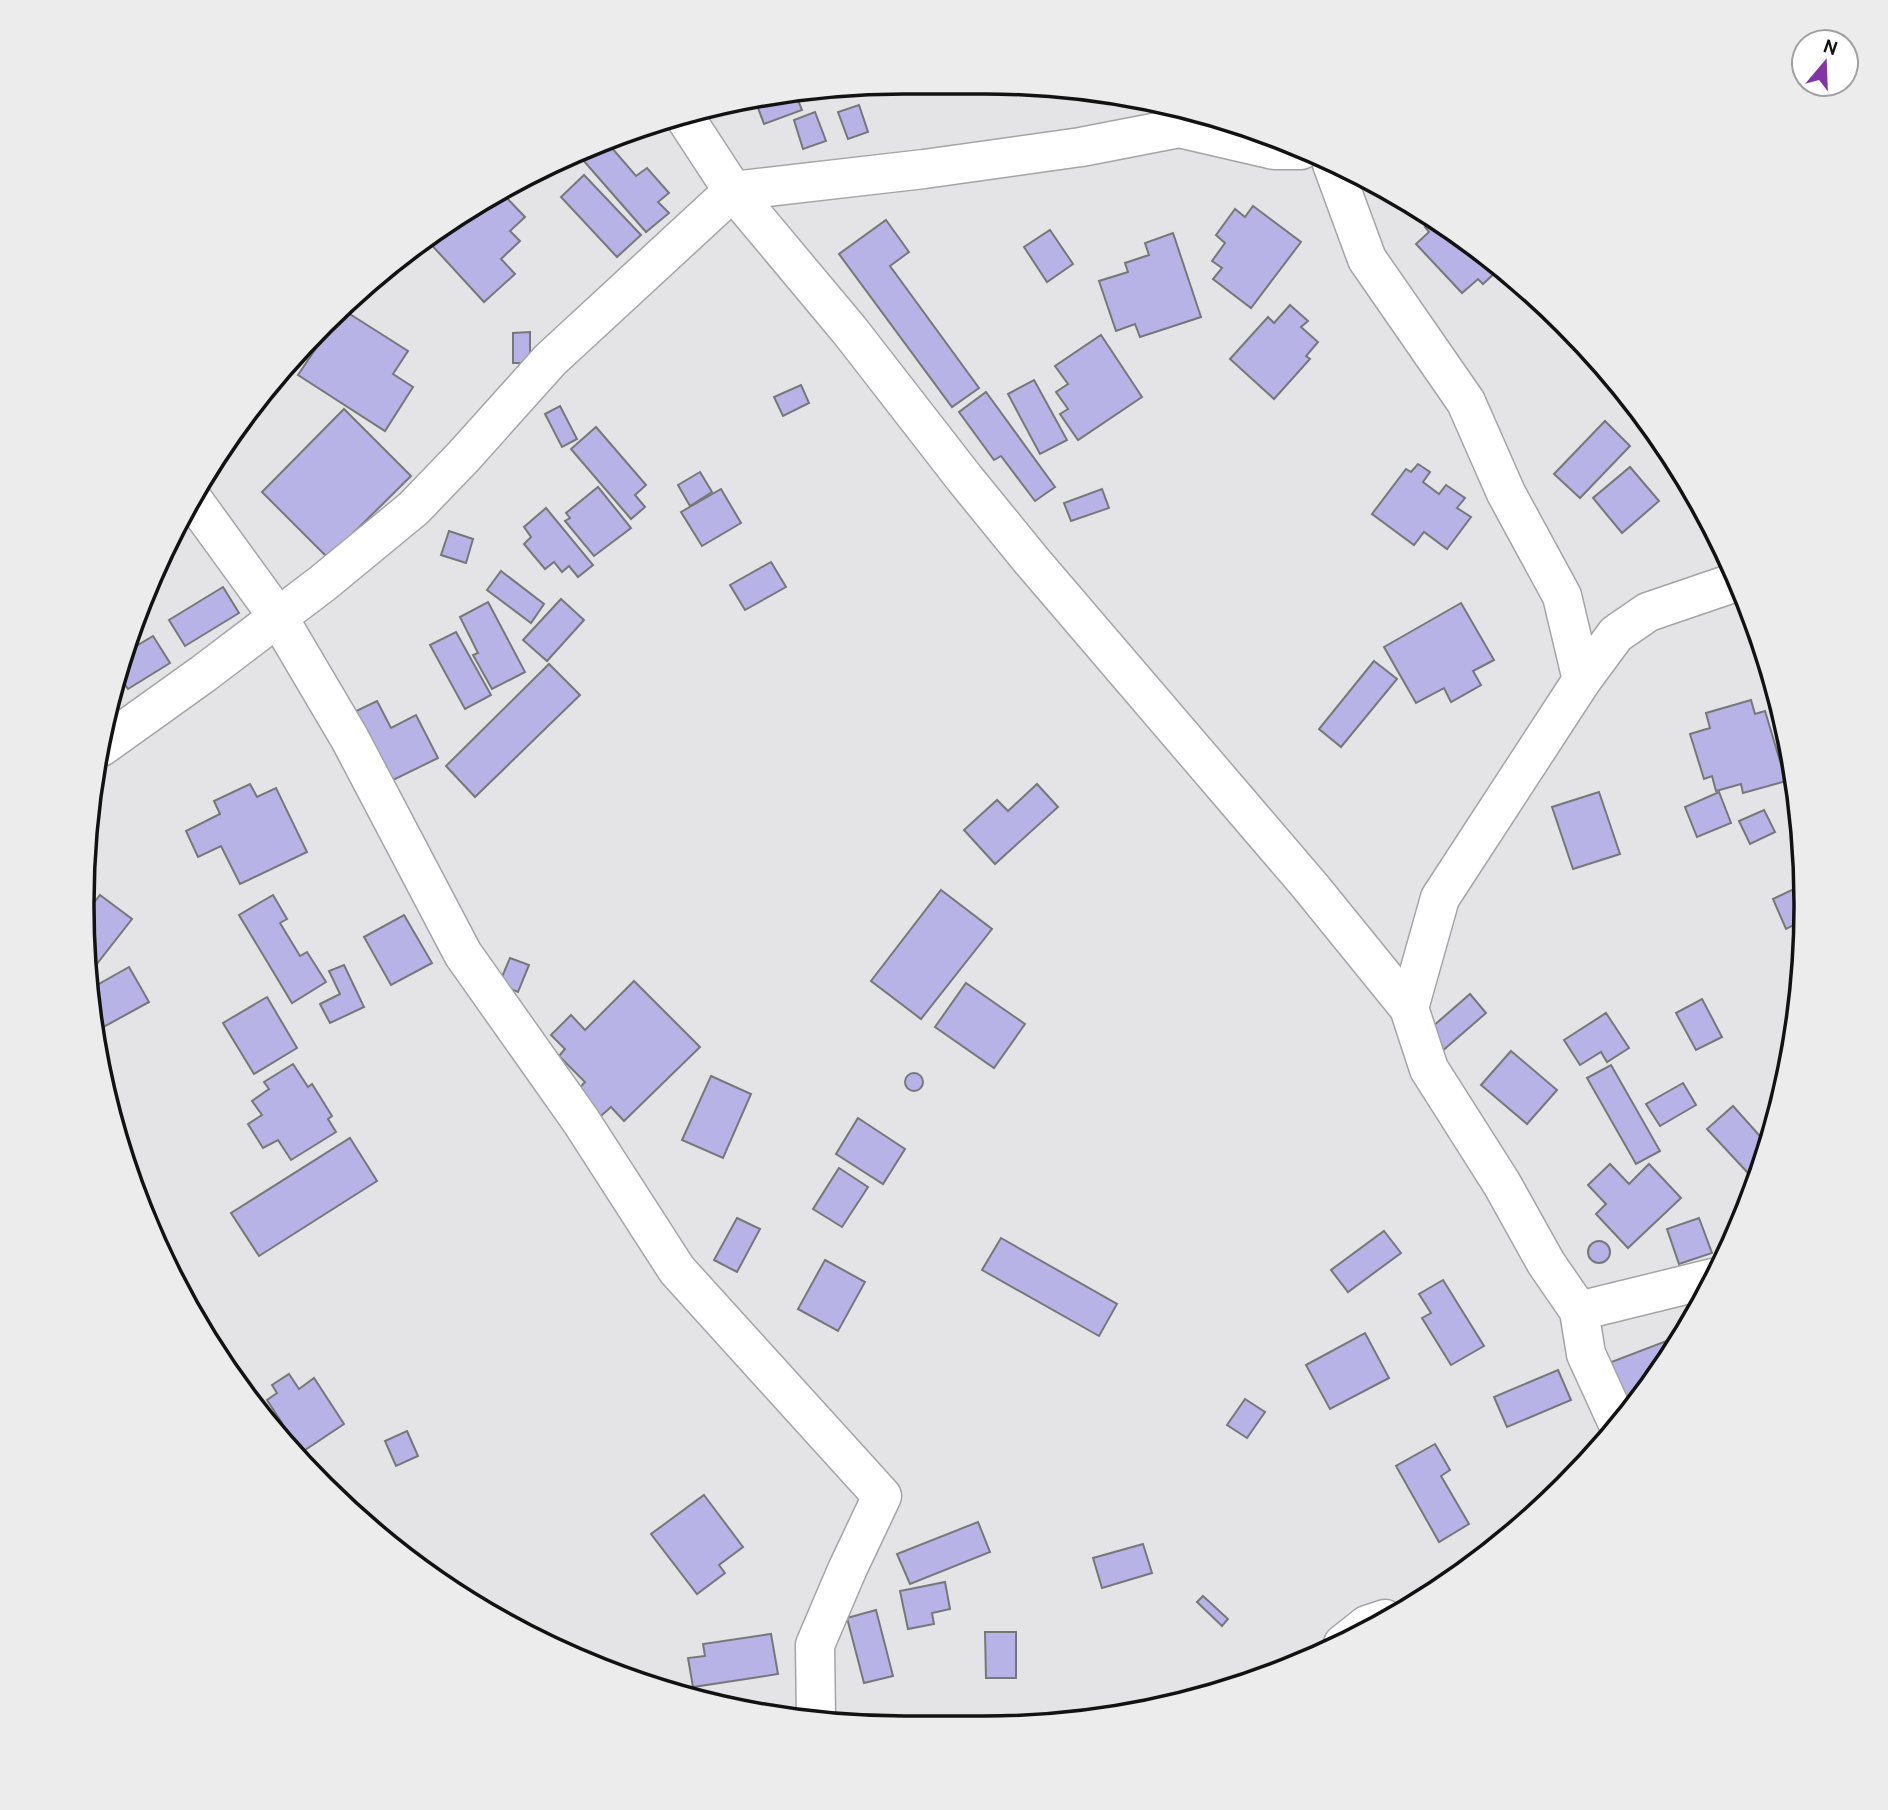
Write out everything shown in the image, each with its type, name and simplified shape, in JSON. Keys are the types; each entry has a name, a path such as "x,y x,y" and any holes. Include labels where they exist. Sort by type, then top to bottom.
{"street":[{"path":"689,124 733,191 850,331 965,479 1310,886 1409,1008 1429,1069 1502,1184 1546,1264 1579,1311 1586,1354 1613,1413"},
{"path":"112,739 278,617 414,508 550,360 733,191 924,169 1081,147 1179,128 1277,150"},
{"path":"1336,176 1367,259 1466,402 1506,493 1562,596 1582,680"},
{"path":"199,508 278,617 350,739 463,954 581,1121 677,1270 883,1496 847,1570 816,1645 816,1711"},
{"path":"1409,1008 1440,898 1582,680 1616,634 1648,612 1727,585"},
{"path":"1579,1311 1700,1281"}],"building":[{"path":"798,101 802,110 764,124 758,108"},
{"path":"859,105 868,132 848,139 838,112"},
{"path":"815,112 826,141 803,149 794,120"},
{"path":"613,149 636,176 647,168 669,193 658,202 669,213 646,232 584,161"},
{"path":"584,175 641,235 617,257 561,197"},
{"path":"508,199 525,217 510,231 520,241 501,259 515,274 484,302 433,247"},
{"path":"1253,206 1301,242 1251,308 1213,279 1222,268 1212,261 1225,243 1216,235 1235,209 1245,217"},
{"path":"886,220 909,252 890,266 979,388 952,407 839,254"},
{"path":"1425,227 1492,275 1483,284 1478,279 1462,293 1416,244 1429,232"},
{"path":"1050,230 1073,264 1047,282 1024,247"},
{"path":"1173,233 1201,317 1140,337 1135,324 1116,331 1099,281 1128,272 1125,263 1149,255 1145,243"},
{"path":"1290,305 1308,321 1301,327 1318,342 1306,356 1310,359 1274,399 1230,359 1268,317 1274,323"},
{"path":"351,315 408,351 393,374 413,387 385,431 298,375 313,352"},
{"path":"530,332 530,363 513,363 513,333"},
{"path":"1101,335 1142,397 1078,440 1060,414 1068,409 1056,392 1068,384 1055,366"},
{"path":"1034,380 1067,440 1040,454 1008,394"},
{"path":"801,385 809,403 783,416 774,397"},
{"path":"986,392 1055,487 1035,501 1001,456 994,460 959,412"},
{"path":"560,406 577,439 562,447 545,414"},
{"path":"344,409 411,476 328,558 262,492"},
{"path":"1605,421 1630,446 1580,498 1554,474"},
{"path":"596,427 646,485 635,495 645,507 631,519 571,449"},
{"path":"1418,464 1430,472 1423,482 1439,494 1446,485 1465,498 1457,508 1471,517 1447,549 1424,532 1414,545 1372,514 1406,469 1411,472"},
{"path":"1630,467 1659,501 1622,533 1593,498"},
{"path":"700,472 712,492 690,506 678,485"},
{"path":"598,487 631,528 594,556 565,521 570,518 566,513"},
{"path":"721,489 741,523 702,546 681,512"},
{"path":"1102,489 1109,508 1071,521 1064,503"},
{"path":"546,508 593,565 578,577 569,566 562,572 554,562 545,569 524,544 531,537 524,527"},
{"path":"449,531 473,539 466,563 441,555"},
{"path":"771,562 786,587 745,610 730,585"},
{"path":"501,571 544,604 531,623 487,590"},
{"path":"223,587 239,613 185,646 169,620"},
{"path":"561,599 584,620 547,661 523,640"},
{"path":"488,602 525,672 492,689 473,655 478,653 460,617"},
{"path":"1461,603 1494,660 1473,671 1481,685 1451,702 1444,688 1416,703 1384,647"},
{"path":"456,632 491,695 465,709 430,645"},
{"path":"153,636 170,663 128,689 125,685 138,645"},
{"path":"1374,661 1397,679 1341,747 1319,729"},
{"path":"549,664 580,695 475,797 446,766"},
{"path":"1751,700 1755,714 1765,711 1784,782 1743,793 1741,784 1716,791 1712,776 1704,779 1690,734 1710,728 1706,713"},
{"path":"377,701 391,728 416,715 438,758 385,784 350,714"},
{"path":"250,784 257,797 276,788 307,852 240,884 221,846 198,857 186,831 220,814 214,801"},
{"path":"1037,784 1058,807 995,864 964,830 997,800 1008,811"},
{"path":"1599,792 1620,854 1573,869 1552,807"},
{"path":"1719,792 1731,823 1697,837 1685,807"},
{"path":"1764,810 1775,832 1750,844 1739,821"},
{"path":"1793,889 1793,925 1786,929 1773,899"},
{"path":"941,890 992,929 921,1019 871,981"},
{"path":"100,895 132,919 97,964 96,958 94,903"},
{"path":"273,895 287,919 280,923 300,956 307,952 326,982 292,1003 239,915"},
{"path":"404,915 432,963 391,985 364,937"},
{"path":"510,958 529,965 518,992 499,984"},
{"path":"344,965 364,1007 330,1023 320,1004 340,994 329,971"},
{"path":"129,967 149,1002 104,1027 98,984"},
{"path":"634,981 700,1047 624,1121 611,1107 601,1116 576,1092 585,1082 559,1056 565,1049 551,1035 571,1015 585,1030"},
{"path":"966,983 1025,1024 994,1068 935,1027"},
{"path":"1470,994 1486,1013 1441,1052 1424,1034"},
{"path":"267,997 297,1048 254,1074 223,1023"},
{"path":"1702,999 1722,1037 1696,1050 1676,1013"},
{"path":"1606,1013 1629,1048 1607,1062 1601,1052 1580,1065 1564,1040"},
{"path":"1511,1051 1557,1090 1527,1124 1481,1085"},
{"path":"293,1064 308,1087 312,1084 332,1116 328,1119 336,1132 291,1160 278,1140 263,1148 248,1124 262,1115 252,1101 269,1089 264,1082"},
{"path":"1611,1065 1660,1151 1636,1164 1587,1078"},
{"path":"910,1073 918,1073 923,1082 921,1089 910,1091 905,1086 905,1078"},
{"path":"711,1076 751,1094 723,1158 682,1140"},
{"path":"1683,1083 1696,1105 1660,1126 1646,1104"},
{"path":"1733,1106 1760,1136 1748,1173 1707,1129"},
{"path":"858,1118 905,1149 883,1184 836,1154"},
{"path":"350,1138 377,1181 259,1256 231,1213"},
{"path":"1610,1164 1629,1184 1649,1164 1681,1198 1628,1248 1596,1214 1606,1204 1588,1185"},
{"path":"839,1168 868,1187 842,1227 813,1209"},
{"path":"737,1218 760,1229 737,1272 714,1260"},
{"path":"1699,1218 1712,1253 1679,1264 1667,1229"},
{"path":"1384,1231 1401,1253 1348,1292 1331,1270"},
{"path":"1001,1238 1117,1304 1099,1336 982,1270"},
{"path":"1599,1241 1607,1244 1610,1252 1607,1260 1599,1263 1591,1260 1588,1252 1591,1244"},
{"path":"825,1260 865,1282 838,1331 798,1309"},
{"path":"1443,1280 1484,1346 1451,1365 1422,1318 1431,1313 1419,1294"},
{"path":"1365,1333 1389,1378 1330,1409 1306,1365"},
{"path":"1666,1341 1619,1406 1606,1364"},
{"path":"1558,1370 1571,1400 1507,1427 1494,1397"},
{"path":"289,1374 299,1389 314,1378 344,1424 306,1450 267,1400 277,1393 272,1385"},
{"path":"1245,1399 1265,1412 1247,1438 1227,1425"},
{"path":"407,1431 418,1456 396,1466 385,1441"},
{"path":"1435,1444 1450,1470 1441,1476 1469,1524 1439,1542 1396,1466"},
{"path":"704,1495 743,1547 719,1565 725,1573 697,1594 651,1534"},
{"path":"978,1522 990,1552 910,1584 897,1554"},
{"path":"1143,1544 1152,1573 1102,1588 1093,1558"},
{"path":"945,1582 950,1609 932,1613 934,1624 908,1629 900,1591"},
{"path":"1203,1596 1228,1619 1222,1626 1197,1602"},
{"path":"876,1610 893,1676 864,1683 847,1618"},
{"path":"985,1632 1016,1632 1016,1678 986,1678"},
{"path":"771,1634 778,1674 693,1687 688,1658 705,1656 703,1644"}]}
